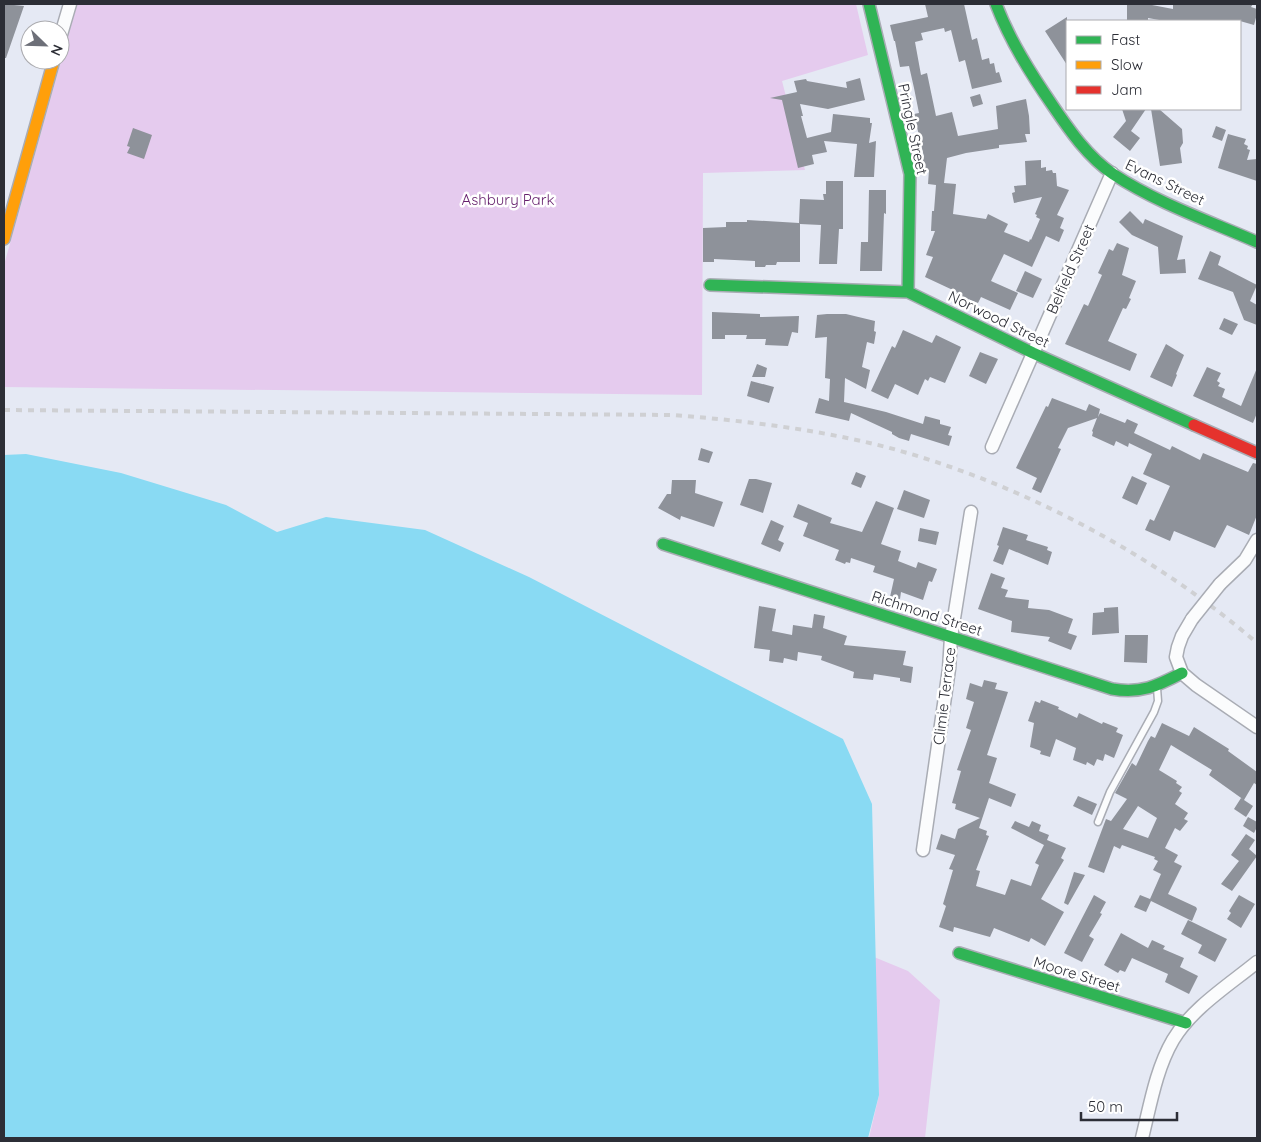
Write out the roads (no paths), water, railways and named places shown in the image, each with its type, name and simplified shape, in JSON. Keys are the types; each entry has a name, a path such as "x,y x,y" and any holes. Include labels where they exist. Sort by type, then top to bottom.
{"main road":[{"name":"Pringle Street","path":"869,4 910,174 908,292"},
{"name":"Evans Street","path":"996,4 1011,40 1023,61 1081,144 1098,162 1112,173 1150,194 1257,242"},
{"path":"4,239 51,70"},
{"name":"Norwood Street","path":"710,285 908,292 1033,353 1257,453"},
{"name":"Richmond Street","path":"663,544 1112,689 1133,692 1156,687 1182,673"},
{"name":"Moore Street","path":"959,953 1186,1023"}],"street":[{"path":"65,20 70,4"},
{"name":"Belfield Street","path":"992,447 1112,173"},
{"name":"Climie Terrace","path":"923,850 949,669 951,637 971,512"},
{"path":"1257,540 1245,560 1220,584 1192,619 1182,636 1176,657 1182,673 1196,686 1257,727"},
{"path":"1142,1138 1162,1065 1173,1040 1186,1023 1204,1005 1257,962"}],"lane":[{"path":"1098,822 1110,792 1156,706 1158,696 1156,687"}],"water":[{"path":"26,454 121,473 226,505 277,532 326,517 425,530 529,577 843,739 872,804 879,1095 868,1138 4,1138 4,455"}],"railway":[{"path":"4,410 674,415 754,423 833,435 886,447 936,462 1034,501 1129,551 1217,610 1257,643"}],"park label":[{"name":"Ashbury Park","path":"508,199"}]}
